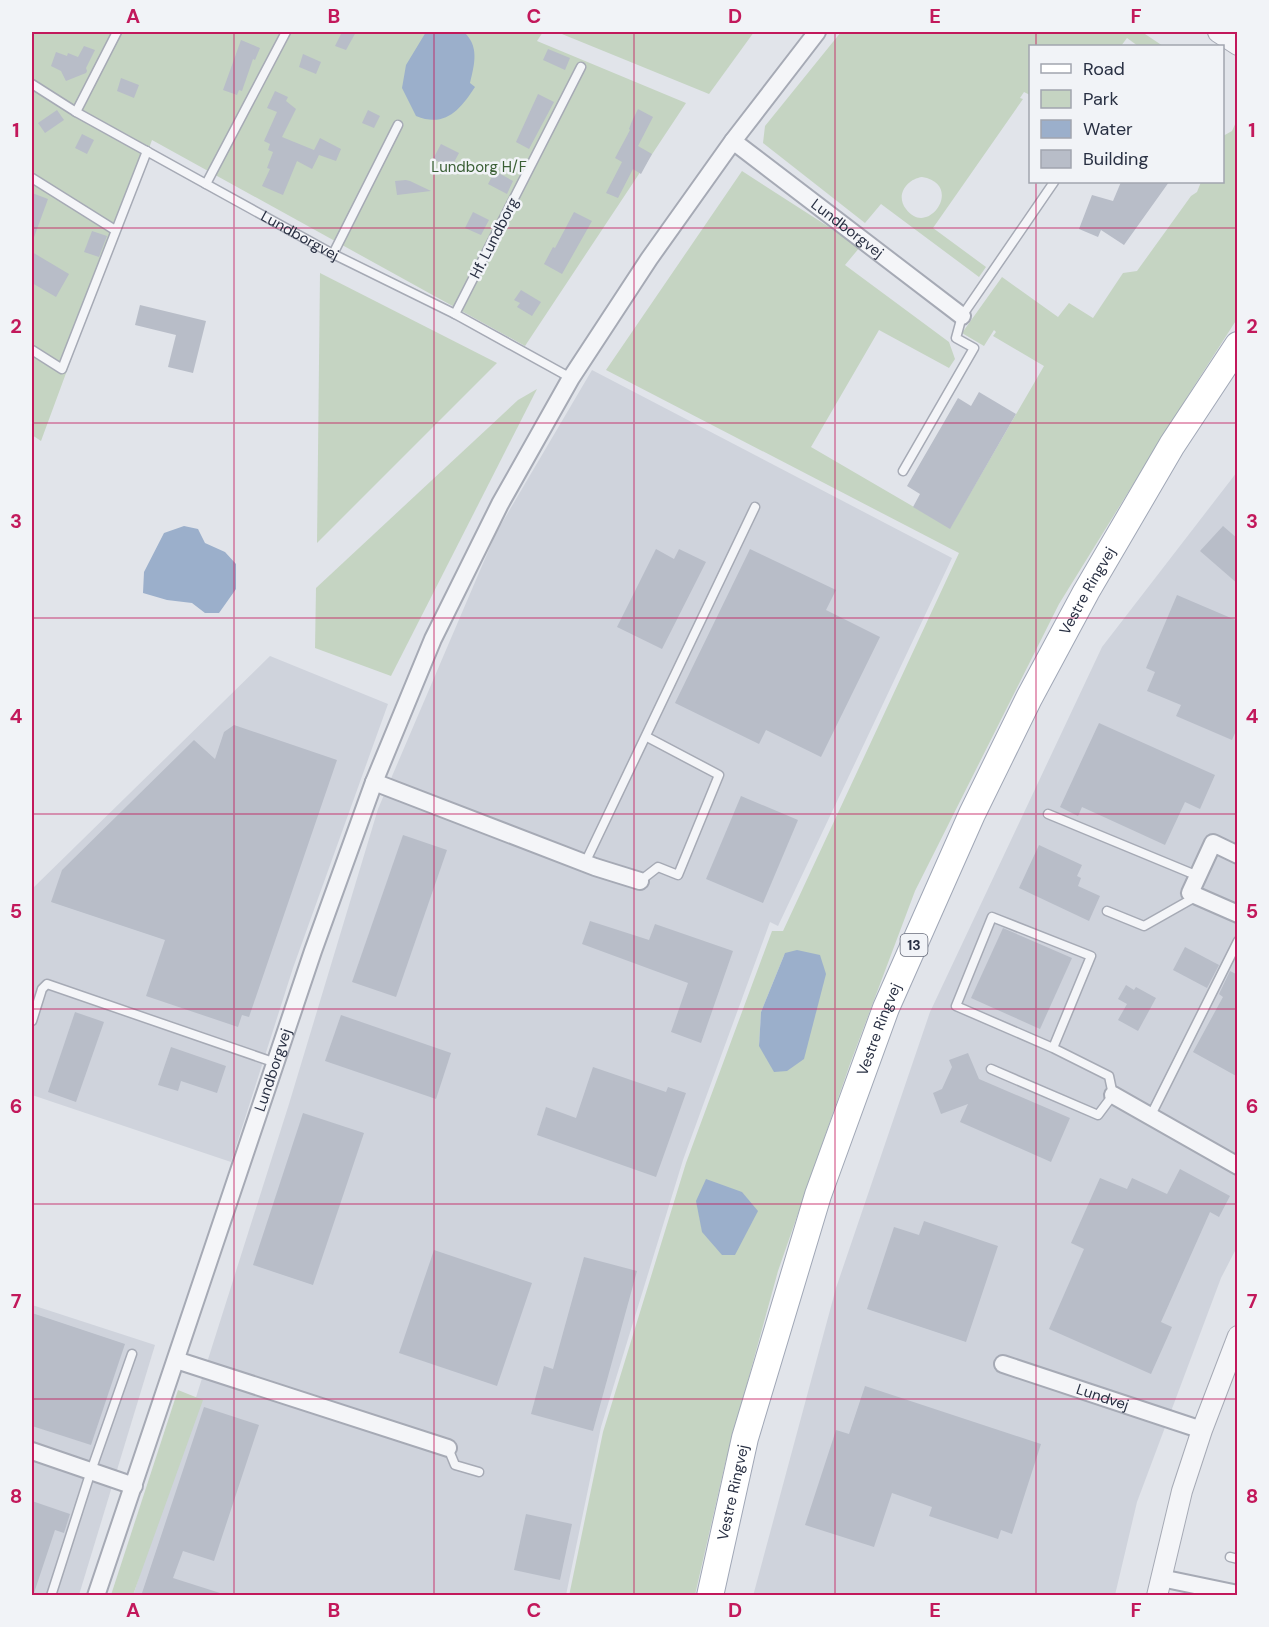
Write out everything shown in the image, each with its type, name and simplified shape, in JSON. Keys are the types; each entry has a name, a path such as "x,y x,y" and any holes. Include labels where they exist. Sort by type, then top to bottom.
{"main road":[{"name":"Vestre Ringvej","path":"710,1596 755,1405 818,1195 886,1008 972,814 1029,698 1086,592 1172,444 1238,345"}],"street":[{"name":"Lundborgvej","path":"96,1596 317,939 374,782 438,629 500,504 571,378 648,259 733,141 817,32"},
{"path":"1218,32 1238,45"},
{"name":"Lundborgvej","path":"733,141 962,316"},
{"path":"374,782 585,863 640,881"},
{"path":"1238,855 1212,843 1190,893 1238,914"},
{"path":"1113,1095 1238,1166"},
{"path":"1238,1336 1202,1430 1182,1491 1159,1587 1238,1594"},
{"path":"176,1360 448,1448"},
{"name":"Lundvej","path":"1003,1364 1202,1430"},
{"path":"32,1451 134,1486"}],"lane":[{"path":"76,112 117,32"},
{"path":"206,184 286,32"},
{"name":"Hf. Lundborg","path":"455,314 581,67"},
{"name":"Lundborgvej","path":"32,84 76,112 333,254 455,314 571,378"},
{"path":"333,254 398,125"},
{"path":"32,350 62,369 147,152"},
{"path":"32,178 115,230"},
{"path":"903,471 974,348 956,338 962,316 1053,183"},
{"path":"585,863 755,507"},
{"path":"640,881 658,867 678,875 719,775 647,737"},
{"path":"1048,814 1198,876"},
{"path":"1107,911 1144,926 1197,896"},
{"path":"991,1069 1098,1115 1113,1095 1109,1076 1053,1048 956,1006 992,917 1091,956 1053,1048"},
{"path":"1150,1117 1238,941"},
{"path":"32,1021 42,989 47,984 276,1063"},
{"path":"51,1596 132,1354"},
{"path":"448,1448 455,1465 479,1473"}],"shaded area":[{"path":"592,370 952,558 778,926 770,922 683,1160 601,1427 566,1595 133,1596 289,1104 378,809 496,533"},
{"path":"1237,472 1237,1247 1221,1278 1137,1502 1115,1595 753,1596 836,1288 930,1012 1102,647"},
{"path":"270,656 388,704 293,968 231,1162 32,1095 32,889"},
{"path":"32,1305 155,1345 79,1595 32,1596"}],"green space":[{"name":"Lundborg H/F","path":"32,32 543,32 537,41 686,103 525,346 152,140 41,441 32,435"},
{"path":"557,32 754,32 709,94"},
{"path":"841,32 1142,32 1162,45 1137,45 1127,38 1122,45 1029,45 1029,94 1024,92 1020,98 1023,99 933,228 986,267 979,277 881,204 865,223 763,143 765,126","holes":["922,177 935,182 941,189 942,198 938,207 924,218 915,217 903,204 904,188 917,178"]},
{"path":"1237,120 1237,319 1059,604 915,891 850,1064 778,1271 725,1464 695,1595 569,1596 603,1432 686,1163 772,931 783,931 959,553 606,370 742,171 860,247 845,265 949,342 955,359 949,368 879,330 811,447 950,528 1044,366 993,336 996,332 994,330 984,346 962,333 1002,277 1058,317 1069,303 1093,318 1123,273 1137,271 1191,196 1197,192 1201,183 1224,183 1224,135 1232,131","holes":["785,953 759,1046 761,1012"]},
{"path":"320,273 497,363 317,543"},
{"path":"537,389 391,676 315,648 316,588 518,400"},
{"path":"178,1390 203,1400 133,1595 111,1595"}],"water":[{"path":"426,32 464,32 474,49 470,83 475,87 464,103 451,115 435,120 416,116 402,88 406,65"},
{"path":"184,526 198,529 205,543 225,552 236,564 236,589 219,613 205,613 192,603 167,600 143,593 144,572 164,533"},
{"path":"797,950 820,955 826,974 804,1059 787,1071 774,1072 759,1046 761,1012 785,953"},
{"path":"706,1179 742,1192 758,1211 735,1255 722,1255 702,1232 696,1201"}],"building":[{"path":"342,32 356,32 346,50 335,46"},
{"path":"241,40 260,48 255,60 253,59 242,91 239,90 237,95 223,90"},
{"path":"84,46 95,50 86,68 86,73 66,81 61,71 51,66 56,52 78,57"},
{"path":"548,49 570,58 565,70 543,60"},
{"path":"303,54 321,62 316,74 299,67"},
{"path":"121,78 139,85 134,98 117,91"},
{"path":"275,91 288,97 286,101 296,109 282,137 314,150 320,138 341,149 336,161 319,155 312,169 297,161 283,195 262,186 270,169 267,168 273,152 268,150 270,144 264,141 277,112 267,108"},
{"path":"538,94 554,102 529,149 516,142"},
{"path":"638,109 653,117 638,146 652,154 641,174 633,169 618,198 606,193 622,162 615,158"},
{"path":"57,110 64,120 45,133 38,123"},
{"path":"368,110 380,116 374,128 362,123"},
{"path":"82,134 94,140 87,154 75,148"},
{"path":"441,144 459,153 451,168 433,159"},
{"path":"495,171 513,181 507,194 488,184"},
{"path":"406,180 431,191 397,195 395,181"},
{"path":"1121,183 1168,183 1124,245 1101,230 1098,237 1079,229 1092,195 1113,201"},
{"path":"32,193 48,199 33,240 32,240"},
{"path":"473,212 489,220 481,235 465,228"},
{"path":"574,212 592,221 562,274 544,264"},
{"path":"92,231 107,236 99,257 84,252"},
{"path":"32,252 69,274 56,297 32,283"},
{"path":"521,290 541,302 532,316 517,307 520,303 514,300"},
{"path":"140,305 206,321 193,373 168,367 176,335 135,325"},
{"path":"979,392 1016,414 950,529 913,507 920,494 907,486 958,398 971,406"},
{"path":"1223,526 1238,539 1238,584 1200,551"},
{"path":"656,549 674,559 679,549 706,562 662,649 617,627"},
{"path":"750,549 836,590 826,610 880,637 821,757 766,730 759,744 675,703"},
{"path":"1177,595 1238,621 1238,726 1232,740 1176,716 1181,705 1147,691 1155,672 1146,668"},
{"path":"1099,723 1215,775 1200,809 1185,802 1165,845 1082,807 1078,816 1060,807"},
{"path":"234,725 337,760 249,1017 242,1015 238,1027 146,996 165,940 51,902 62,870 194,740 215,759 224,732"},
{"path":"741,796 798,820 763,903 706,879"},
{"path":"403,835 447,850 396,997 352,982"},
{"path":"1039,845 1082,865 1077,876 1081,878 1078,886 1100,896 1089,921 1019,888"},
{"path":"590,921 649,940 655,924 733,951 701,1043 671,1032 688,983 582,944"},
{"path":"1003,928 1072,958 1040,1029 971,998"},
{"path":"1185,947 1219,965 1207,988 1173,970"},
{"path":"1230,971 1238,975 1238,1077 1193,1052 1223,997 1219,994"},
{"path":"1126,985 1134,990 1136,987 1156,998 1138,1031 1118,1020 1127,1004 1118,999"},
{"path":"75,1012 104,1022 76,1102 48,1092"},
{"path":"341,1015 451,1053 436,1099 325,1061"},
{"path":"171,1047 226,1066 217,1093 181,1081 178,1091 158,1085"},
{"path":"968,1053 979,1079 1070,1118 1051,1162 960,1122 968,1104 941,1114 933,1093 942,1089 952,1067 949,1060"},
{"path":"593,1067 666,1092 668,1087 686,1093 656,1177 537,1135 546,1107 576,1118"},
{"path":"303,1113 364,1133 313,1285 253,1265"},
{"path":"1180,1169 1230,1196 1219,1217 1210,1212 1161,1322 1172,1327 1151,1374 1049,1329 1084,1249 1071,1243 1100,1178 1127,1189 1132,1178 1167,1194"},
{"path":"924,1221 998,1246 966,1342 867,1309 894,1227 919,1235"},
{"path":"434,1250 532,1283 497,1386 399,1353"},
{"path":"584,1257 637,1271 593,1431 531,1414 544,1366 553,1369"},
{"path":"32,1313 125,1344 91,1445 32,1426"},
{"path":"865,1386 1041,1444 1012,1534 1001,1530 998,1539 929,1516 932,1507 892,1493 874,1547 805,1525 836,1430 849,1434"},
{"path":"204,1407 259,1425 214,1561 183,1551 173,1578 220,1593 220,1596 141,1596"},
{"path":"32,1501 70,1514 64,1533 55,1530 34,1593 32,1593"},
{"path":"526,1514 572,1524 560,1580 514,1570"}]}
